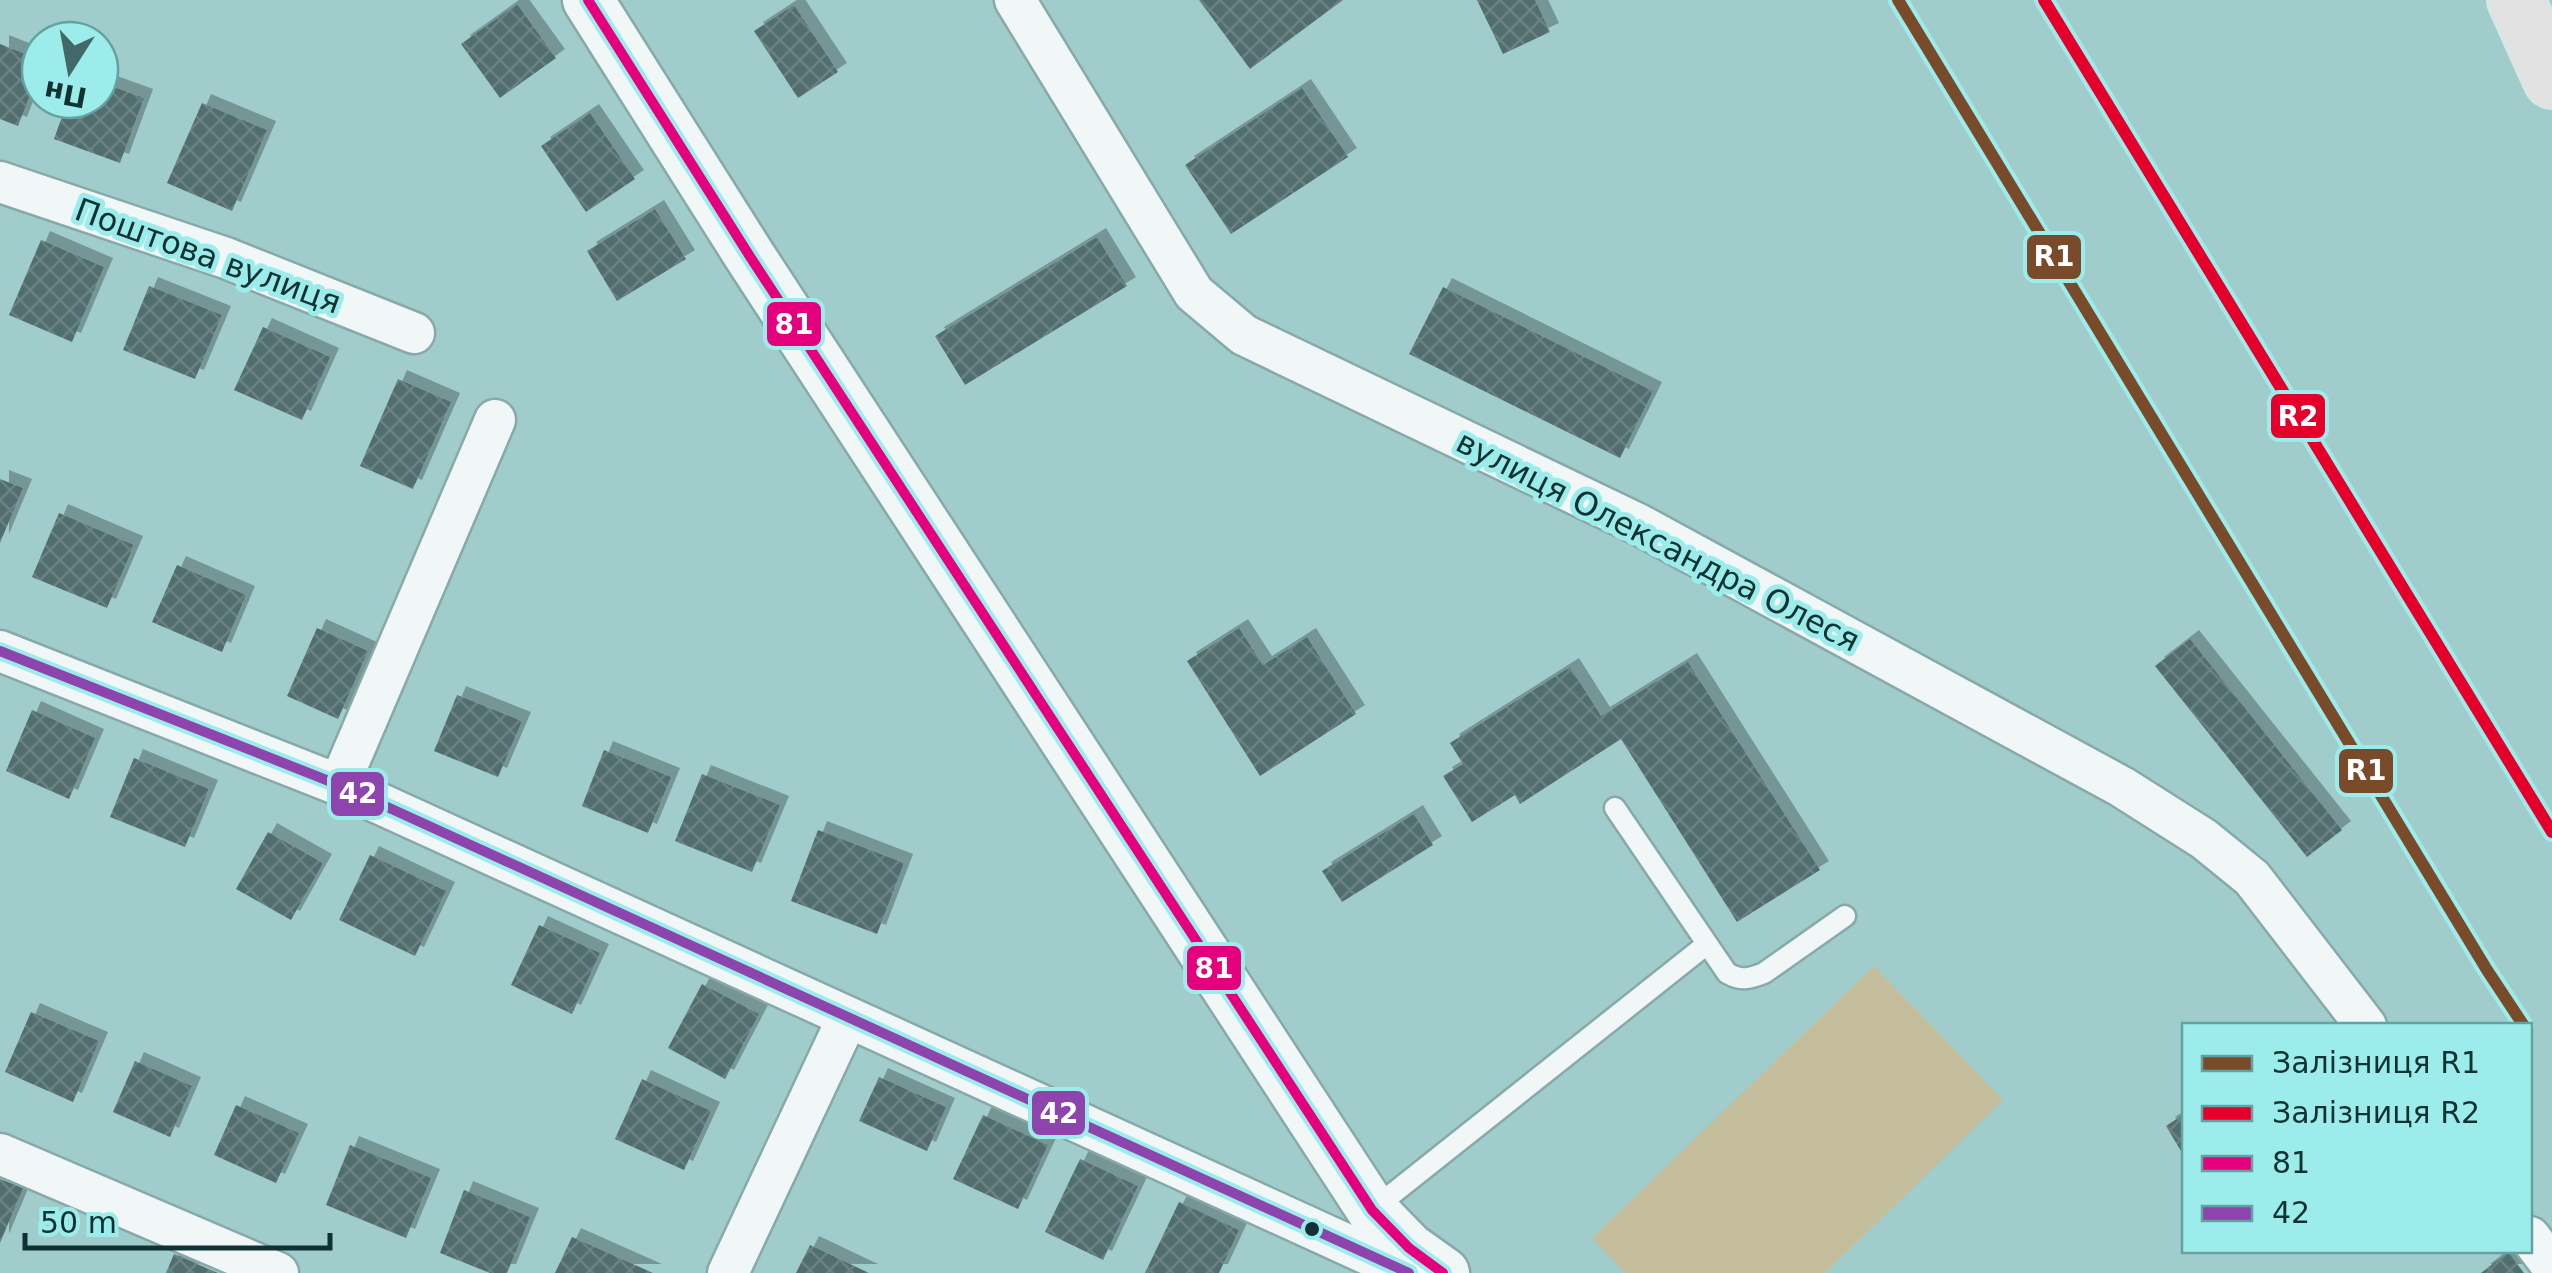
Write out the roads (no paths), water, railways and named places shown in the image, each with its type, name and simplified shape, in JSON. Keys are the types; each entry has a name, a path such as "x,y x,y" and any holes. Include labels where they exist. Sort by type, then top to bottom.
{"highway":[{"path":"2516,0 2552,80"}],"street":[{"path":"588,0 1354,1225 1409,1273"},
{"name":"вулиця Олександра Олеся","path":"1015,0 1194,293 1244,335 1638,524 2122,787 2204,840 2252,878 2364,1023"},
{"name":"Поштова вулиця","path":"0,182 226,258 414,333"},
{"path":"338,785 495,420"},
{"path":"0,651 338,785 848,1016 1409,1248 1444,1273"},
{"path":"728,1273 848,1016"},
{"path":"0,1154 278,1273"},
{"path":"2532,1240 2552,1266"}],"lane":[{"path":"1615,808 1727,974 1738,980 1764,973 1845,916"},
{"path":"1354,1225 1707,944"}],"rail line":[{"name":"R1","path":"1898,0 2522,1023"},
{"name":"R2","path":"2044,0 2552,832"}]}
